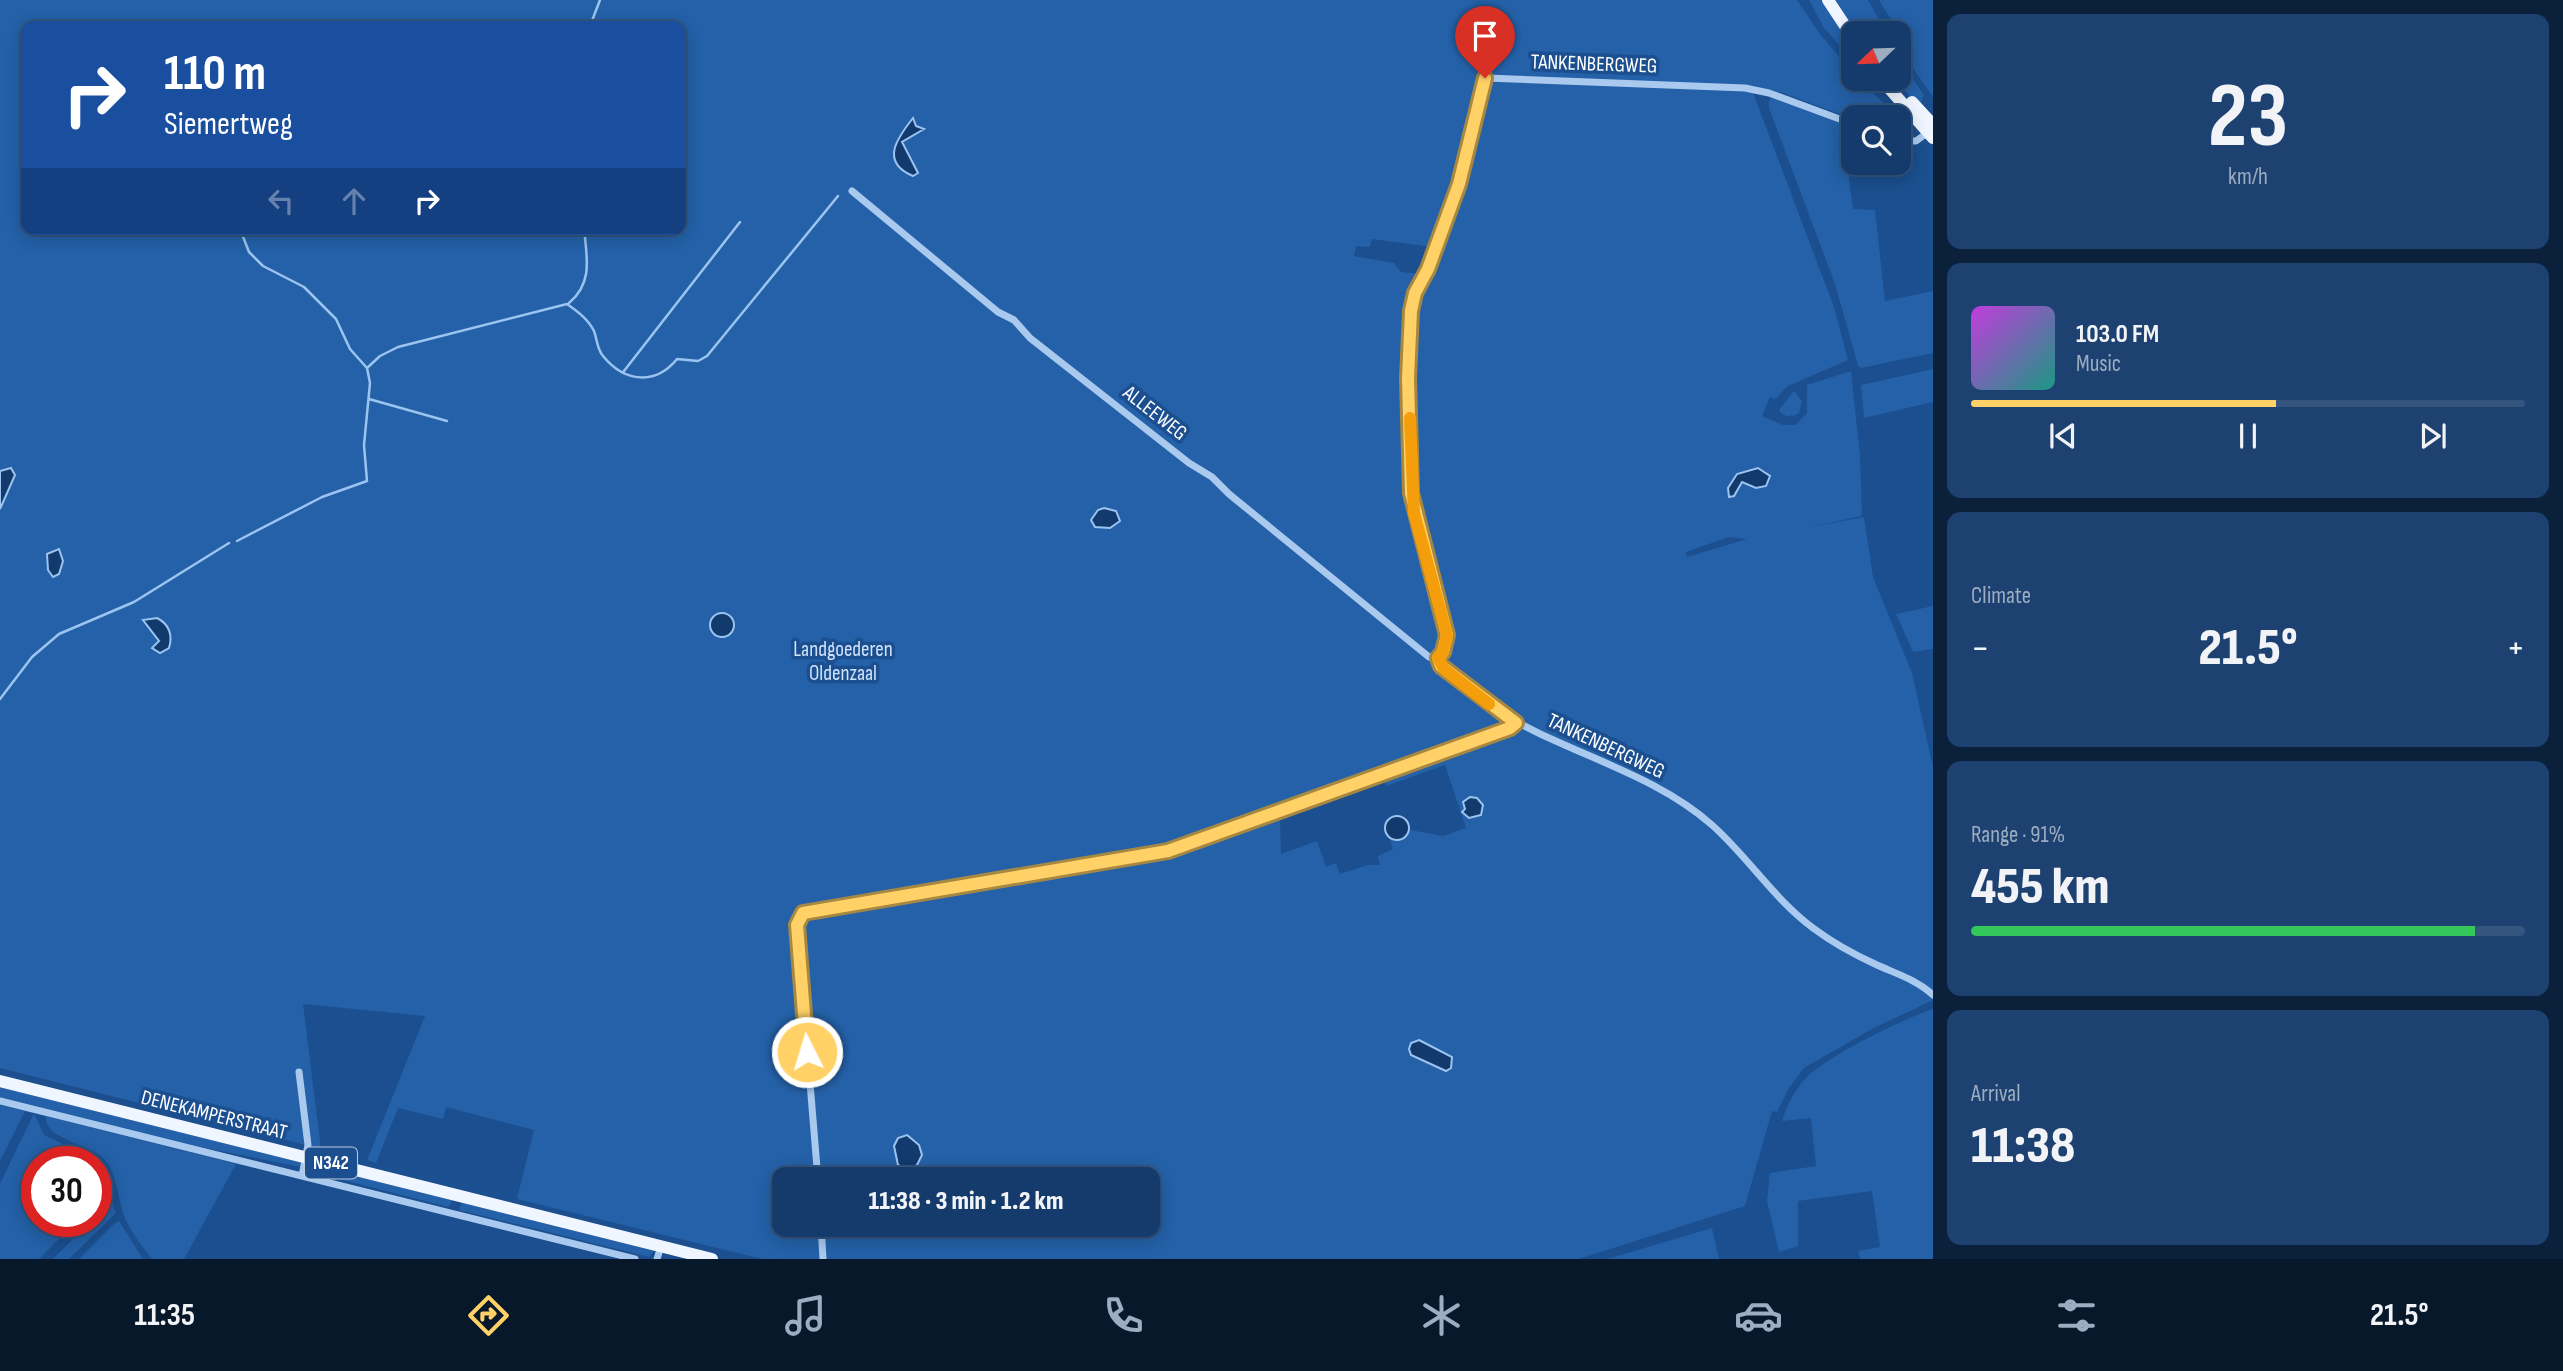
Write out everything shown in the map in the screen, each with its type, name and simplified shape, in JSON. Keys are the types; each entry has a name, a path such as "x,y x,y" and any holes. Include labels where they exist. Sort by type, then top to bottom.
{"main road":[{"path":"1828,0 1842,21"},
{"path":"1893,91 1932,131"},
{"path":"1900,91 1932,131"},
{"name":"DENEKAMPERSTRAAT","path":"0,1081 712,1259"}],"street":[{"name":"TANKENBERGWEG","path":"1841,120 1769,93 1745,88 1485,78 1459,184 1428,269 1415,293 1411,311 1408,378 1411,493 1447,635 1443,652 1438,658 1441,666 1516,723 1667,794 1710,824 1783,902 1814,929 1862,958 1914,981 1933,995"},
{"path":"1911,141 1916,141 1932,131"},
{"name":"ALLEEWEG","path":"852,191 998,312 1014,320 1030,338 1189,463 1212,477 1228,494 1429,656 1438,658"},
{"path":"817,1167 797,925 803,913 1168,851 1510,728 1516,723"},
{"path":"299,1072 308,1158 302,1176"},
{"name":"DENEKAMPERSTRAAT","path":"0,1101 635,1259"},
{"path":"451,1213 458,1196"},
{"path":"822,1237 824,1259"},
{"path":"657,1259 661,1246"}],"green space":[{"name":"Landgoederen Oldenzaal","path":"0,0 1797,0 1841,59 1841,91 1871,91 1886,105 1841,105 1841,115 1783,93 1750,85 1834,307 1848,360 1788,386 1775,399 1770,397 1762,416 1783,425 1796,425 1807,413 1807,385 1851,371 1860,456 1862,516 1806,528 1864,517 1873,577 1912,673 1933,767 1933,1000 1870,1030 1804,1068 1789,1088 1777,1112 1772,1111 1745,1206 1579,1259 762,1259 517,1199 534,1130 446,1107 443,1119 398,1108 376,1163 367,1160 425,1016 303,1004 321,1149 0,1068","holes":["1372,239 1431,247 1432,248 1420,274 1401,272 1394,263 1354,256 1356,246 1370,247","1758,468 1766,471 1749,486 1745,481 1740,483 1732,498 1737,476","1729,537 1747,539 1687,557 1686,552","1445,765 1466,828 1443,836 1410,830 1409,833 1390,840 1393,849 1378,856 1380,865 1368,865 1340,874 1336,863 1326,867 1317,841 1281,854 1280,819 1383,779 1386,786"]},
{"path":"1809,0 1824,0 1841,29 1841,47 1824,28"},
{"path":"1836,0 1868,0 1880,21 1849,21"},
{"path":"1879,0 1933,0 1933,97 1911,65 1911,21 1892,21"},
{"path":"1911,76 1924,95 1919,106 1905,91 1911,91"},
{"path":"1773,98 1841,124 1841,175 1849,175 1853,209 1875,210 1885,301 1933,291 1933,353 1861,368 1858,365 1835,284 1769,108 1769,100"},
{"path":"1933,369 1933,402 1864,418 1861,385"},
{"path":"1794,391 1802,401 1799,413 1786,416 1779,410"},
{"path":"1933,606 1933,649 1913,652 1896,614"},
{"path":"1933,1009 1933,1259 1860,1259 1858,1251 1880,1247 1872,1191 1798,1201 1798,1246 1779,1252 1767,1201 1770,1173 1816,1166 1811,1118 1782,1121 1794,1093 1815,1070 1847,1049 1885,1029"},
{"path":"0,1085 302,1162 301,1167 200,1147 0,1098"},
{"path":"0,1105 25,1111 0,1161"},
{"path":"34,1113 44,1135 67,1146 21,1146 21,1237 61,1237 39,1259 0,1259 0,1184"},
{"path":"46,1116 236,1164 184,1259 152,1259 125,1218 112,1173 112,1146 81,1146 59,1136 47,1124"},
{"path":"313,1164 452,1200 451,1204 448,1207 316,1173 310,1170"},
{"path":"462,1201 655,1250 649,1257 459,1210"},
{"path":"119,1221 143,1259 79,1259 101,1237 112,1237 114,1224"},
{"path":"1712,1228 1719,1259 1607,1259"},
{"path":"75,1237 91,1237 69,1259 53,1259"}],"shaded area":[{"path":"913,118 916,126 924,129 902,142 918,173 913,176 897,164 894,157 897,141"},
{"path":"11,468 15,475 0,509 0,471"},
{"path":"1758,468 1770,476 1766,486 1756,488 1742,482 1734,496 1729,497 1728,488 1737,474"},
{"path":"1104,508 1116,511 1120,521 1110,528 1095,527 1091,520 1098,510"},
{"path":"59,549 63,561 59,574 53,577 48,570 47,554"},
{"path":"722,613 730,617 734,625 730,633 722,637 714,633 710,625 714,617"},
{"path":"157,618 169,630 170,639 169,648 160,653 152,648 159,641 143,620"},
{"path":"1470,797 1477,798 1483,805 1481,815 1469,818 1462,812 1465,809 1463,802"},
{"path":"1397,816 1406,819 1409,828 1406,837 1397,840 1388,837 1385,828 1388,819"},
{"path":"1419,1040 1452,1057 1451,1068 1446,1071 1411,1055 1411,1043"},
{"path":"907,1135 919,1145 922,1155 917,1165 898,1165 894,1146 898,1138"}],"waterway":[{"path":"592,21 600,0"},
{"path":"367,368 380,356 398,347 567,304 589,323 601,353 621,372 631,376 650,377 660,373 677,359 698,361 707,356 838,196"},
{"path":"624,371 740,222"},
{"path":"237,541 322,497 367,481 364,445 370,383 367,368 350,349 336,319 304,287 263,266 249,252 242,235"},
{"path":"569,303 577,295 585,278 587,260 585,235"},
{"path":"369,399 447,421"},
{"path":"0,699 32,657 59,634 134,602 229,543"}],"slow traffic":[{"path":"1410,418 1410,483 1414,513 1447,635 1443,652 1438,658 1444,669 1489,704"}],"route":[{"path":"807,1052 797,925 803,913 1168,851 1510,728 1516,723 1441,666 1438,658 1443,652 1447,635 1414,513 1410,483 1412,439 1408,378 1412,302 1428,269 1459,184 1485,78"}]}
